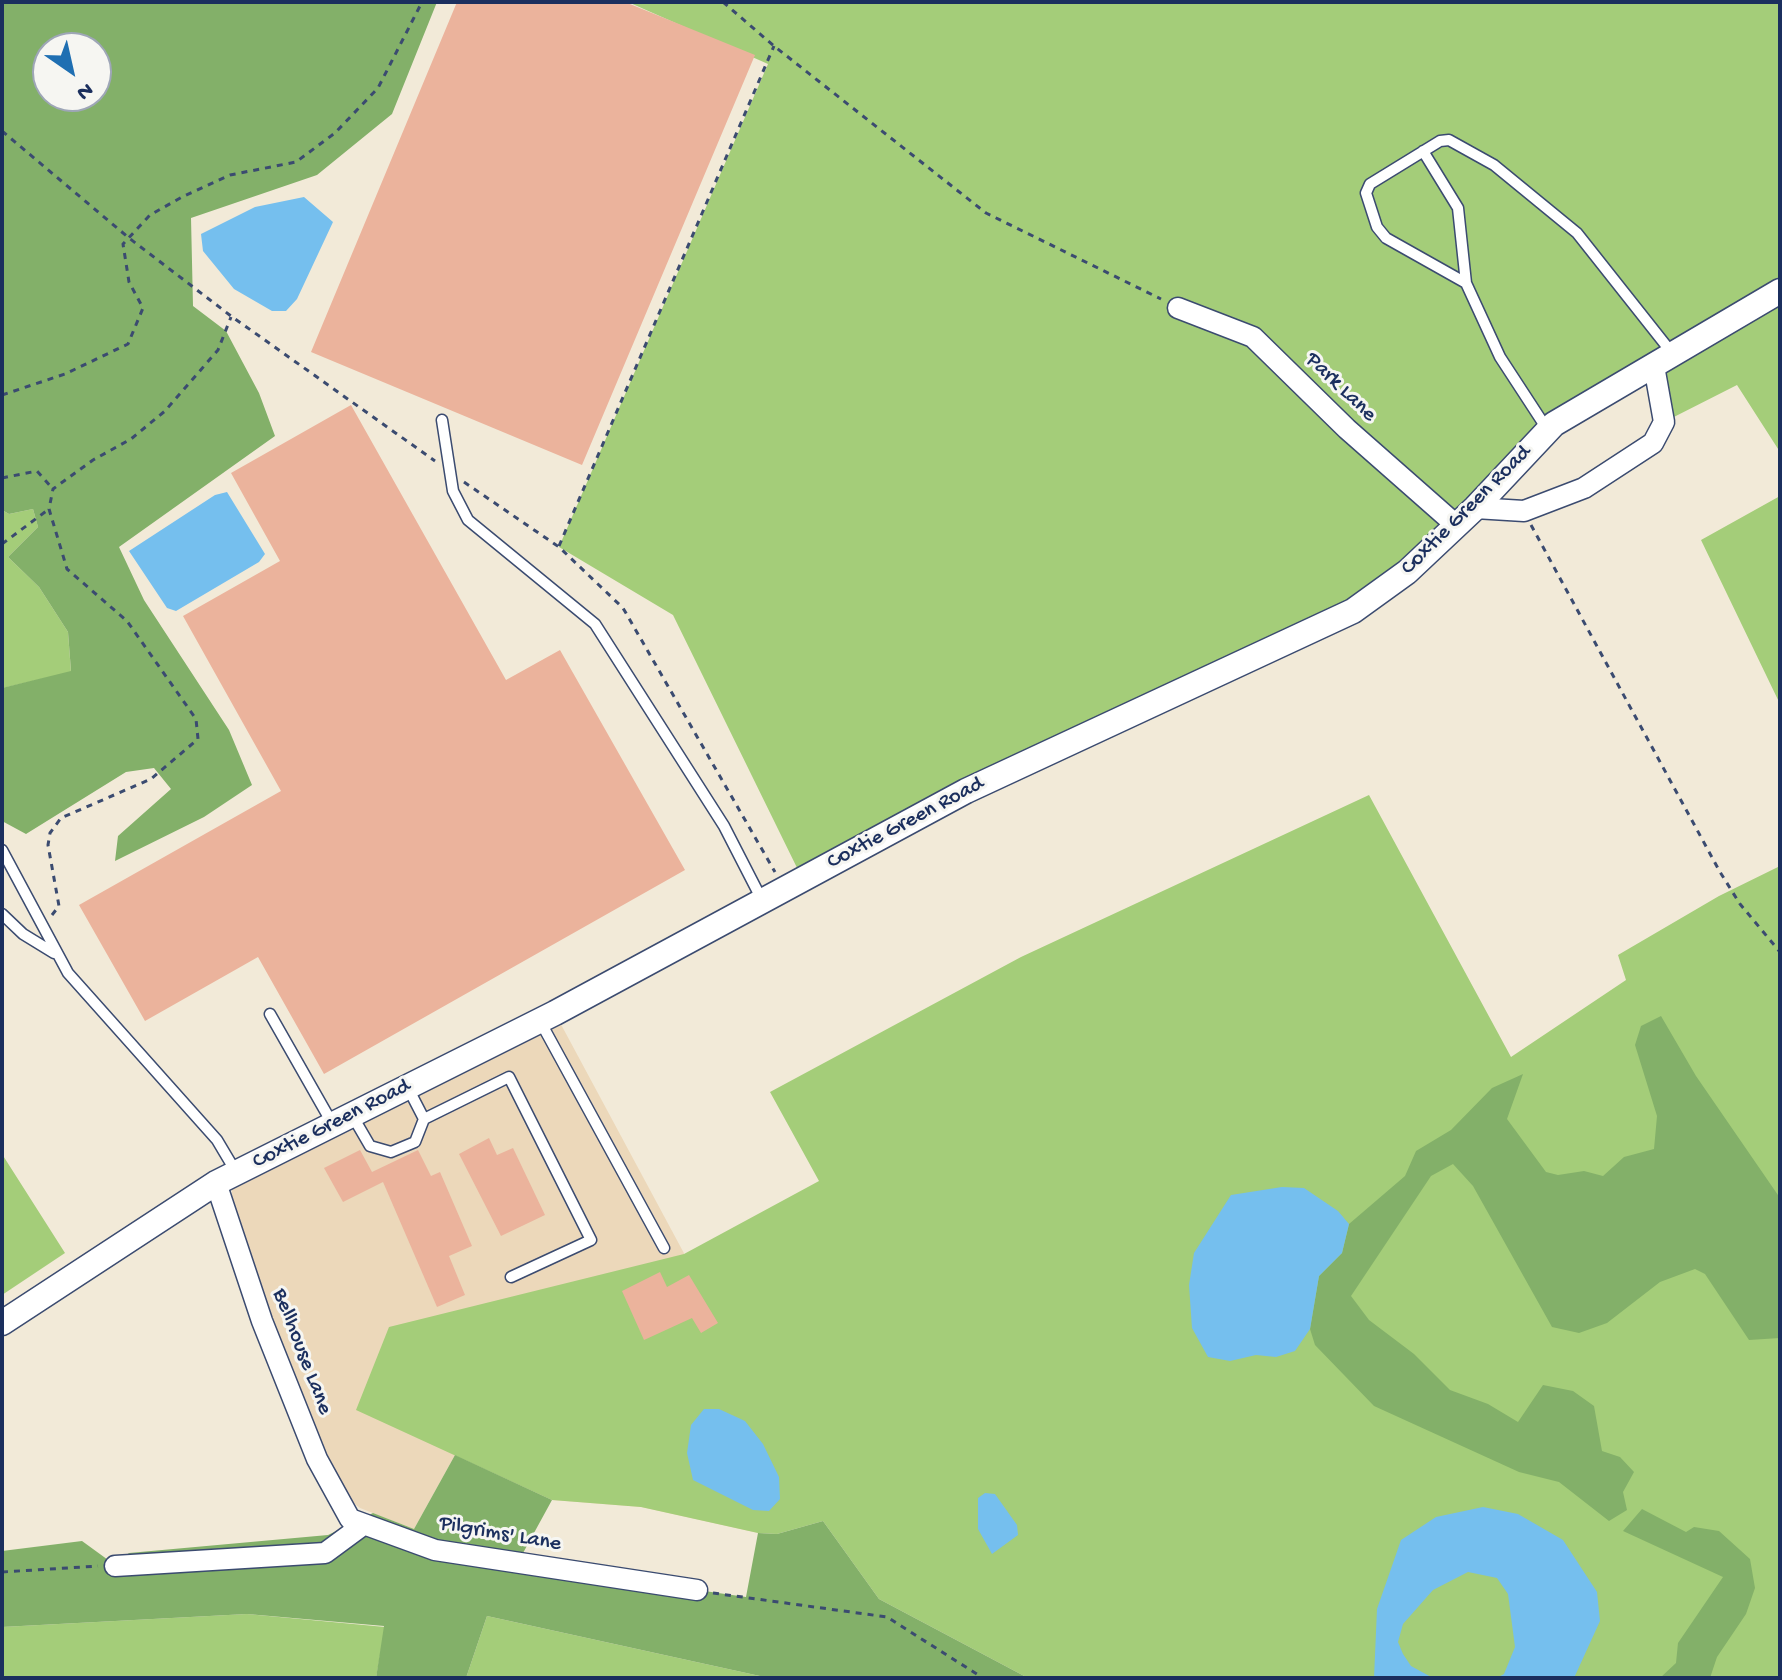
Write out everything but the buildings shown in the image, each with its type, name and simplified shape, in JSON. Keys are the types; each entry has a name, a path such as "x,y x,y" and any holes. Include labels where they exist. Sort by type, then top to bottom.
{"street":[{"name":"Coxtie Green Road","path":"2,1323 226,1178 540,1021 966,791 1353,611 1407,572 1475,508 1548,430 1780,291"},
{"name":"Park Lane","path":"1178,308 1253,337 1347,429 1456,525"},
{"path":"1475,508 1524,511 1584,488 1653,443 1664,422 1663,360"},
{"name":"Bellhouse Lane","path":"226,1178 262,1321 317,1459 350,1519 363,1525"},
{"path":"115,1566 325,1553 363,1525"},
{"name":"Pilgrims' Lane","path":"363,1525 435,1550 697,1590"}],"lane":[{"path":"1466,283 1386,238 1368,207 1366,193 1370,184 1440,141 1449,140 1494,165 1577,233 1663,360"},
{"path":"1423,151 1458,208 1466,283 1500,357 1548,430"},
{"path":"442,420 453,491 468,520 595,624 724,826 763,902"},
{"path":"2,851 68,973 217,1140 226,1178"},
{"path":"2,914 23,934 57,955"},
{"path":"270,1014 342,1120 370,1146 391,1152 415,1142 424,1119 509,1077 591,1240 511,1277"},
{"path":"540,1021 664,1248"},
{"path":"407,1087 424,1119"}],"path":[{"path":"2,395 65,374 128,344 143,308 129,282 123,244 150,215 182,197 230,175 296,162 335,133 378,88 422,2"},
{"path":"723,2 774,46 986,213 1178,308"},
{"path":"559,547 774,46"},
{"path":"2,131 129,238"},
{"path":"42,928 59,906 48,845 50,833 61,818 151,779 198,739 196,719 127,621 94,596 67,569 49,509 53,489 93,460 131,439 165,411 218,350 231,316"},
{"path":"2,478 37,471 53,489"},
{"path":"2,544 49,509"},
{"path":"1524,511 1720,872 1740,904 1780,952"},
{"path":"2,1572 115,1566"},
{"path":"697,1590 887,1617 983,1678"}],"shaded area":[{"path":"557,1017 822,1510 758,1533 641,1507 552,1500 455,1455 414,1529 360,1508 344,1496 270,1330 232,1200 232,1189"}],"green space":[{"path":"2,2 437,2 392,114 317,175 191,218 193,306 226,331 259,393 275,436 119,547 144,600 229,730 252,785 204,817 115,861 118,836 171,789 154,768 126,772 26,834 2,821 2,688 71,671 68,632 39,587 8,557 38,527 33,509 9,514 2,510"},
{"path":"628,2 1780,2 1780,452 1737,385 1664,422 1644,378 1551,438 1407,572 803,880 673,615 559,547 768,64"},
{"path":"1780,496 1780,704 1701,540"},
{"path":"33,509 38,527 8,557 39,587 68,632 71,672 3,688 2,510 9,514"},
{"path":"1369,795 1511,1057 1626,980 1618,955 1719,896 1780,866 1780,1678 1028,1678 879,1599 823,1521 777,1534 758,1533 641,1507 552,1500 356,1410 389,1327 684,1254 819,1181 770,1092 1021,957"},
{"path":"1661,1016 1696,1076 1780,1198 1780,1338 1749,1340 1705,1274 1695,1269 1660,1282 1607,1323 1579,1333 1552,1327 1473,1186 1453,1164 1431,1176 1351,1296 1369,1320 1414,1354 1450,1390 1488,1404 1518,1422 1543,1385 1573,1391 1594,1406 1602,1451 1620,1457 1634,1472 1623,1492 1627,1510 1609,1521 1559,1482 1519,1472 1374,1406 1315,1345 1310,1329 1319,1276 1342,1253 1349,1224 1405,1176 1416,1151 1451,1130 1492,1088 1523,1074 1507,1119 1546,1172 1558,1175 1584,1171 1603,1176 1624,1157 1654,1149 1657,1116 1635,1045 1641,1026"},
{"path":"2,1154 65,1253 2,1295"},
{"path":"455,1455 552,1500 517,1564 746,1597 758,1533 777,1534 823,1521 879,1599 1028,1678 769,1678 487,1616 466,1678 376,1678 384,1626 247,1614 2,1627 2,1551 82,1541 115,1565 129,1553 328,1535 373,1513 414,1529"},
{"path":"1642,1509 1686,1532 1694,1527 1719,1531 1750,1559 1755,1588 1746,1614 1717,1657 1710,1678 1660,1678 1676,1663 1678,1643 1723,1577 1623,1531"},
{"path":"247,1614 385,1627 376,1678 2,1678 2,1627"},
{"path":"487,1616 769,1678 466,1678"}],"water":[{"path":"304,197 333,222 297,299 286,311 272,311 234,289 203,251 201,234 255,207"},
{"path":"227,492 265,554 259,562 176,611 167,608 129,551 215,495"},
{"path":"1282,1187 1304,1188 1338,1211 1349,1224 1342,1253 1319,1276 1310,1329 1295,1351 1276,1357 1256,1355 1230,1361 1208,1357 1192,1328 1189,1285 1194,1253 1231,1195"},
{"path":"704,1409 719,1409 745,1421 763,1444 779,1477 780,1499 769,1511 753,1510 693,1480 687,1453 691,1425"},
{"path":"985,1493 995,1494 1017,1525 1018,1535 992,1554 978,1529 978,1498"},
{"path":"1483,1507 1518,1514 1563,1540 1597,1592 1600,1621 1574,1678 1497,1678 1504,1674 1515,1647 1508,1594 1497,1578 1468,1572 1433,1590 1403,1624 1398,1642 1403,1654 1411,1666 1433,1678 1374,1678 1377,1609 1401,1540 1436,1517"}]}
